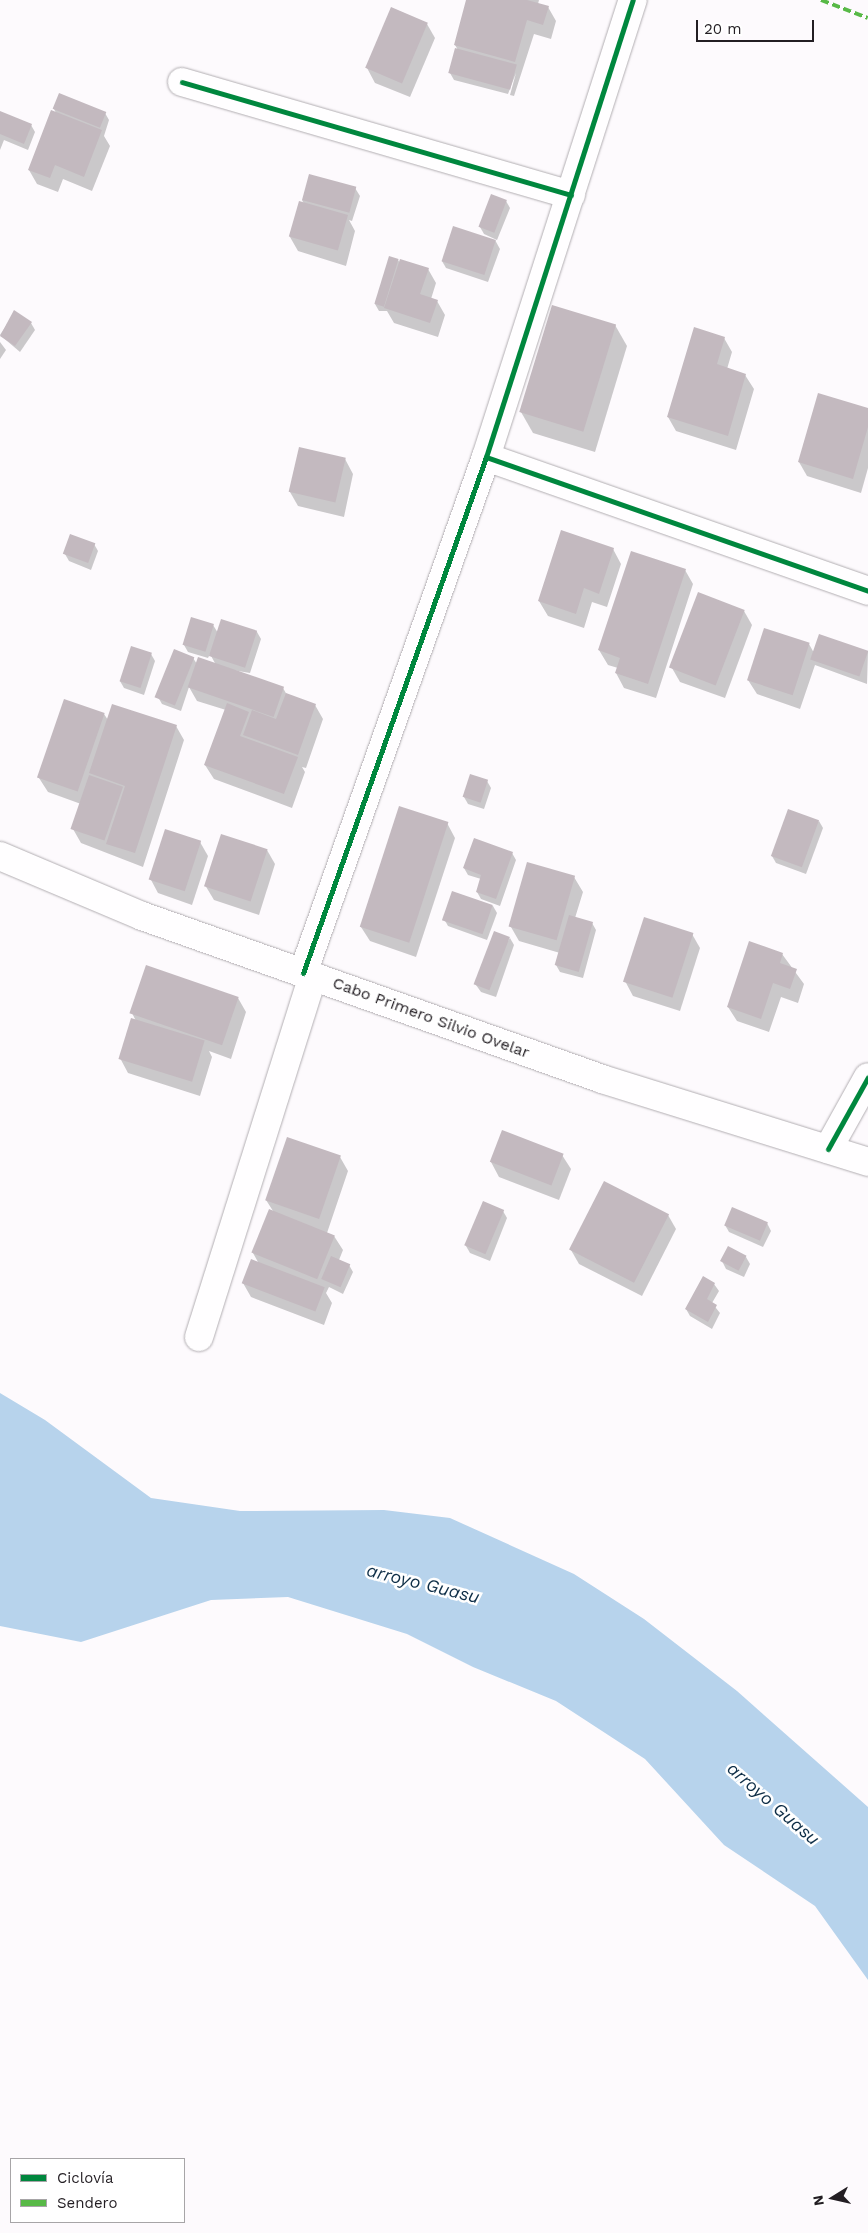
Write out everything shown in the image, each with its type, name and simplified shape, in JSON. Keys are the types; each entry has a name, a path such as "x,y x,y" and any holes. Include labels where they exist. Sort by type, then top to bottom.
{"street":[{"path":"199,1337 308,975 486,457 633,0"},
{"path":"182,82 571,195"},
{"path":"486,457 868,591"},
{"name":"Cabo Primero Silvio Ovelar","path":"0,856 142,916 602,1079 868,1162"},
{"path":"828,1149 868,1077"}],"water":[{"name":"arroyo Guasu","path":"0,1393 45,1420 151,1498 240,1511 384,1510 450,1518 574,1574 644,1619 737,1691 868,1807 868,1980 815,1906 724,1845 645,1759 556,1701 473,1667 407,1634 288,1597 211,1600 81,1642 0,1626"}],"building":[{"path":"466,0 527,0 549,6 543,25 527,20 515,62 454,45"},
{"path":"391,7 428,23 402,83 365,68"},
{"path":"455,48 517,65 510,90 448,73"},
{"path":"59,93 106,112 100,128 53,109"},
{"path":"51,110 102,130 84,177 55,165 50,178 28,170"},
{"path":"0,111 32,124 24,144 0,134"},
{"path":"309,174 356,187 349,213 302,200"},
{"path":"491,194 507,200 494,233 478,227"},
{"path":"299,201 348,215 338,251 289,237"},
{"path":"453,226 496,240 484,275 442,261"},
{"path":"389,256 399,259 384,307 374,304"},
{"path":"400,259 429,268 420,294 438,300 430,323 384,308"},
{"path":"552,305 616,325 583,432 519,412"},
{"path":"14,310 32,322 15,346 0,336"},
{"path":"694,327 725,337 717,364 746,374 728,436 667,417"},
{"path":"818,393 868,408 868,427 853,479 798,462"},
{"path":"299,447 346,458 335,503 289,492"},
{"path":"561,530 614,548 599,594 584,588 576,614 538,601"},
{"path":"70,534 95,543 88,563 63,554"},
{"path":"631,551 686,569 648,684 615,673 620,658 598,650"},
{"path":"698,592 745,610 716,686 669,668"},
{"path":"191,617 214,624 205,652 183,645"},
{"path":"221,619 257,631 245,668 209,656"},
{"path":"764,628 810,643 793,695 747,680"},
{"path":"819,634 868,651 859,676 810,660"},
{"path":"131,646 152,653 140,688 120,681"},
{"path":"174,649 194,657 175,705 155,697"},
{"path":"198,657 284,687 274,717 188,687"},
{"path":"286,693 316,704 298,755 243,735 252,710 276,719"},
{"path":"64,699 105,713 78,791 37,777"},
{"path":"227,703 249,712 240,736 298,757 284,794 204,765"},
{"path":"112,704 177,725 135,853 106,844 125,786 89,773"},
{"path":"470,774 488,780 481,803 463,797"},
{"path":"89,775 123,787 104,841 70,829"},
{"path":"399,806 448,822 409,943 360,927"},
{"path":"788,809 819,820 802,867 771,856"},
{"path":"165,829 201,841 185,891 149,879"},
{"path":"221,834 268,849 251,901 204,886"},
{"path":"474,838 513,852 496,899 476,892 481,875 463,868"},
{"path":"527,862 575,876 557,940 509,926"},
{"path":"452,891 493,905 483,934 442,920"},
{"path":"569,915 593,922 579,972 555,965"},
{"path":"644,917 693,933 672,998 623,982"},
{"path":"494,931 510,937 489,990 474,984"},
{"path":"749,941 783,953 780,963 797,969 790,989 773,983 761,1019 727,1007"},
{"path":"146,965 239,997 222,1045 129,1013"},
{"path":"131,1018 205,1041 192,1082 118,1059"},
{"path":"502,1130 564,1154 551,1185 490,1162"},
{"path":"287,1137 341,1156 319,1219 265,1200"},
{"path":"604,1181 669,1214 634,1283 569,1250"},
{"path":"483,1201 504,1210 485,1254 464,1245"},
{"path":"732,1207 768,1222 760,1241 724,1225"},
{"path":"269,1209 335,1236 317,1279 251,1253"},
{"path":"728,1246 747,1256 739,1271 720,1261"},
{"path":"331,1256 350,1264 341,1287 321,1279"},
{"path":"251,1259 325,1287 315,1312 242,1283"},
{"path":"703,1276 715,1283 707,1299 717,1305 708,1322 685,1309"}],"marked path":[{"path":"821,0 868,18"}],"cycle path":[{"path":"303,973 486,457 633,0"},
{"path":"182,82 571,195"},
{"path":"486,457 868,591"},
{"path":"828,1149 868,1077"}]}
